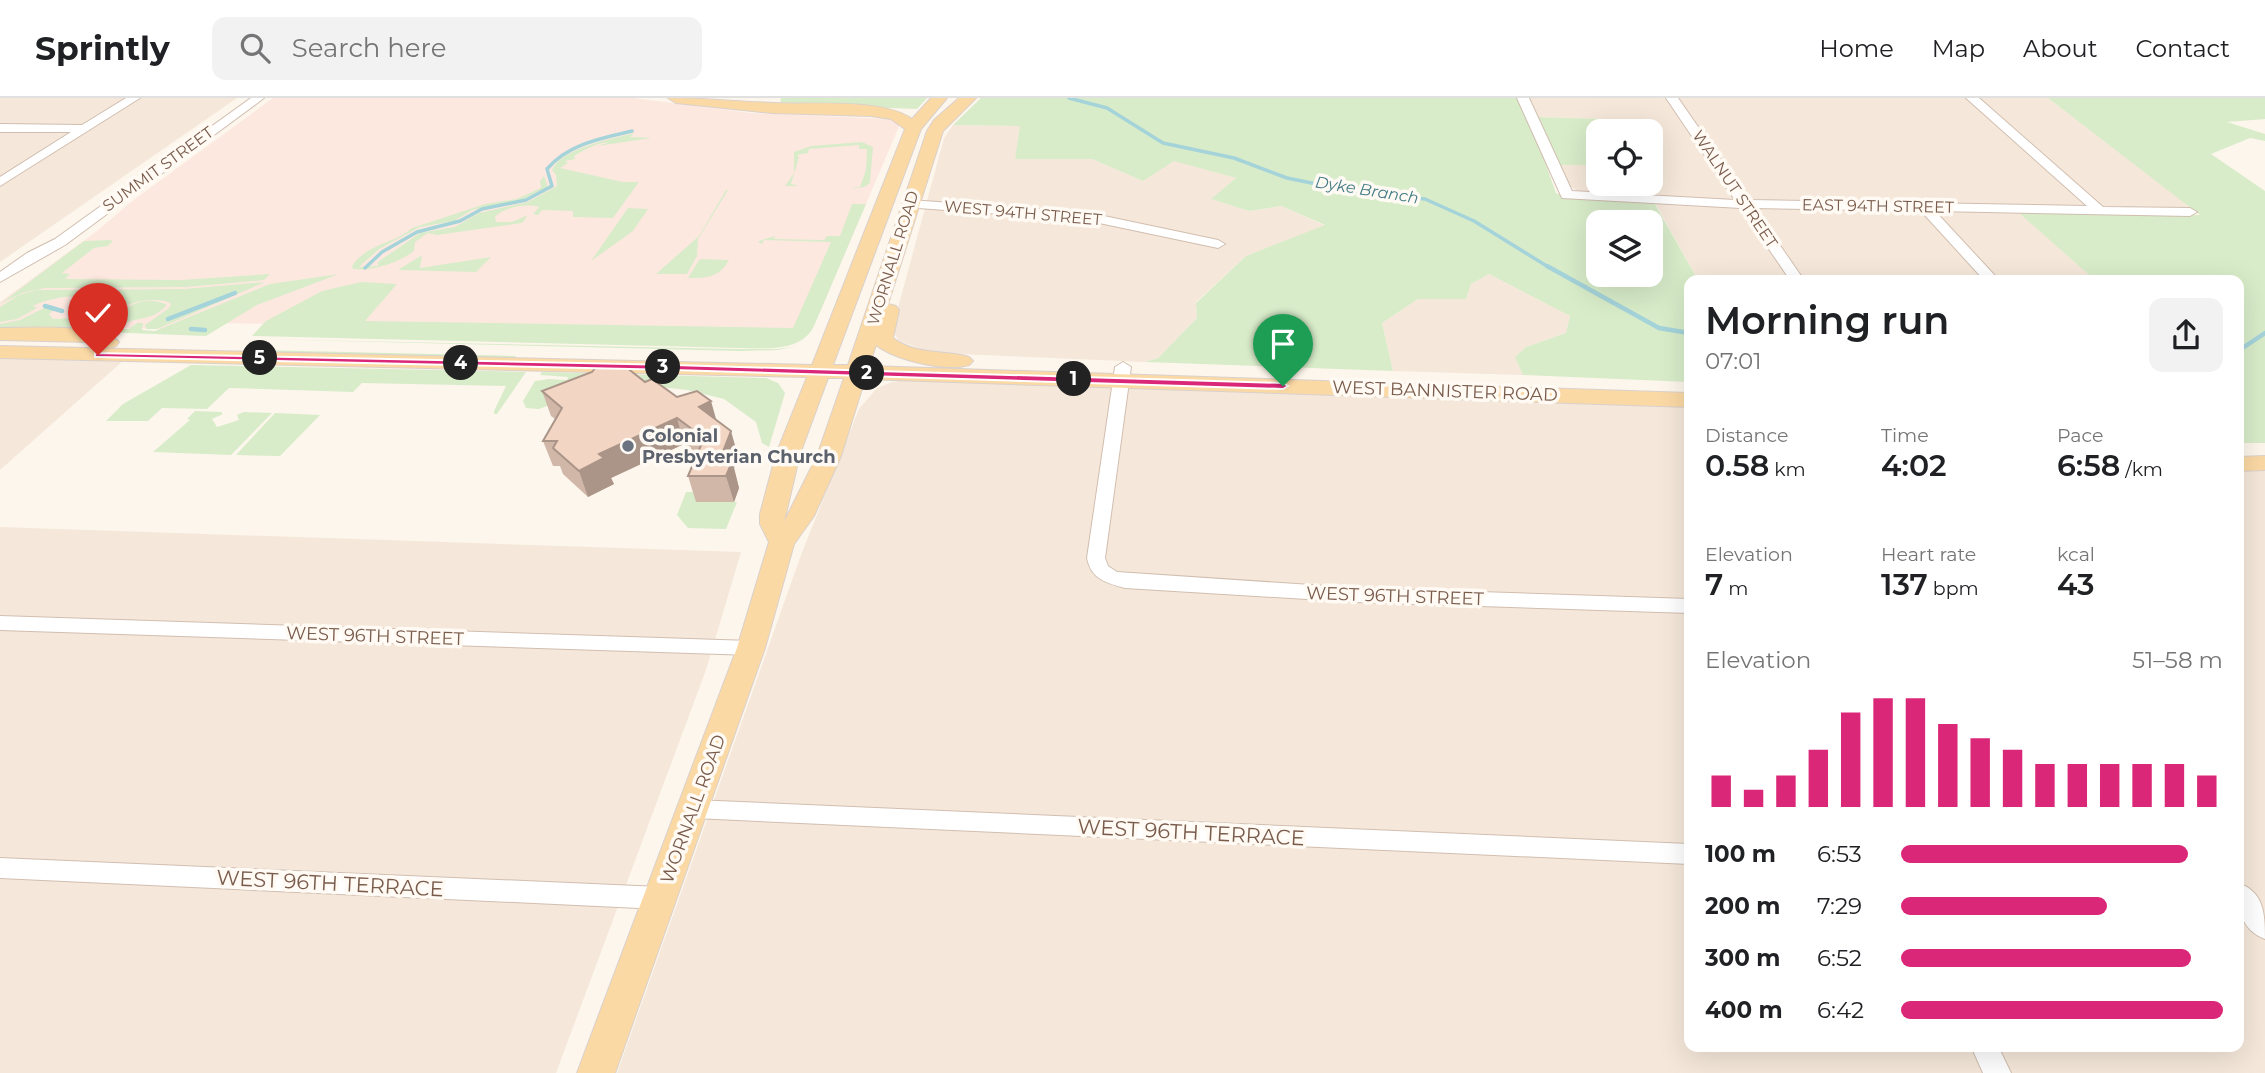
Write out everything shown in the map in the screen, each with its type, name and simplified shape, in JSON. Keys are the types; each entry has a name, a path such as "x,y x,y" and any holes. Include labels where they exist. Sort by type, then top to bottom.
{"main road":[{"path":"676,98 871,111 896,115 913,128"},
{"path":"871,111 963,102"},
{"name":"WORNALL ROAD","path":"596,1073 751,648 782,542 806,505 825,464 887,280 909,204 936,131 963,102"},
{"name":"WORNALL ROAD","path":"782,542 772,524 772,514 789,454 913,128 934,104"},
{"path":"887,280 893,291 881,340 896,350 971,362"},
{"path":"0,334 89,336 109,342"},
{"name":"WEST BANNISTER ROAD","path":"0,340 859,366 971,362 1123,374"},
{"name":"WEST BANNISTER ROAD","path":"0,352 822,365"},
{"name":"WEST BANNISTER ROAD","path":"859,366 907,374 1123,374 1677,393"},
{"path":"848,400 873,384 907,374"},
{"path":"2244,448 2265,448"},
{"path":"2244,464 2265,464"}],"street":[{"path":"0,182 134,98"},
{"name":"SUMMIT STREET","path":"0,278 32,256 60,242 258,98"},
{"name":"EAST 94TH STREET","path":"1523,98 1567,195 1747,204 2190,212"},
{"name":"WALNUT STREET","path":"1672,98 1794,275"},
{"path":"1972,98 2099,210"},
{"path":"0,128 85,129"},
{"name":"WEST 94TH STREET","path":"909,204 1085,216 1218,244"},
{"path":"1924,207 1987,275"},
{"name":"SUMMIT STREET","path":"0,292 57,250 60,242"},
{"name":"WEST 96TH STREET","path":"1123,374 1096,558 1097,566 1107,577 1125,581 1356,595 1684,606"},
{"name":"WEST 96TH STREET","path":"0,623 751,648"},
{"name":"WEST 96TH TERRACE","path":"694,809 1684,855"},
{"name":"WEST 96TH TERRACE","path":"0,868 660,898"},
{"path":"2244,900 2263,924"},
{"path":"1987,1052 1997,1073"}],"shaded area":[{"path":"0,98 237,98 0,262"},
{"path":"273,98 633,98 751,113 890,119 900,124 809,332 212,323 204,330 0,325 0,302"},
{"path":"1528,98 2048,98 2194,209 2012,205 2089,275 1695,275 1663,217 1663,210 1659,210 1652,197 1630,196 1663,196 1663,119 1537,117"},
{"path":"953,125 1021,126 1016,159 1092,159 1143,181 1174,160 1236,178 1212,199 1249,211 1281,206 1326,226 1246,256 1196,302 1197,318 1158,358 1145,362 933,353 899,341 892,330 944,138"},
{"path":"1559,165 1586,165 1586,194 1569,185"},
{"path":"1489,274 1570,316 1566,333 1526,347 1516,356 1523,375 1393,371 1382,323 1418,299 1466,299 1471,284"},
{"path":"0,356 124,360 0,470"},
{"path":"913,379 1684,404 1684,1052 1974,1052 1984,1073 617,1073 801,555 859,409 877,388 892,382"},
{"path":"2244,470 2265,470 2265,1073 2010,1073 2000,1052 2244,1052"},
{"path":"0,527 741,552 706,670 556,1073 0,1073"}],"green space":[{"path":"781,98 927,98 917,109 780,104"},
{"path":"981,98 1528,98 1537,117 1604,119 1586,119 1586,165 1546,165 1556,193 1566,198 1655,204 1658,210 1586,210 1586,287 1663,287 1663,218 1695,275 1684,275 1684,382 1523,375 1515,357 1526,347 1566,333 1570,316 1489,274 1471,284 1466,299 1418,299 1382,323 1393,371 1145,362 1158,358 1197,318 1196,303 1246,256 1325,225 1281,206 1249,211 1211,199 1236,178 1174,161 1143,181 1092,159 1015,159 1020,126 953,125"},
{"path":"2048,98 2265,98 2265,119 2227,122 2265,134 2265,141 2250,138 2211,154 2265,191 2265,443 2244,443 2244,275 2089,275 2018,212 2200,215"},
{"path":"634,133 630,137 652,138 598,146 609,142 599,144 574,156 575,159 565,161 568,163 560,168 623,182 639,182 613,218 573,217 573,211 542,210 538,215 533,214 539,207 516,207 495,217 496,222 512,222 528,215 522,223 437,235 428,233 415,242 414,251 401,259 378,267 353,269 352,266 365,253 412,228 485,204 516,199 541,188 540,181 544,176 548,187 519,201 472,210 454,221 420,227 379,249 359,267 378,266 378,262 420,233 455,227 479,213 528,202 557,186 556,175 552,170 557,162 566,156 576,150"},
{"path":"862,142 873,147 870,182 866,186 861,188 850,188 860,187 866,170 867,149 859,149 859,145 809,149 808,153 797,155 799,157 791,184 799,186 785,186 794,173 794,152 811,146"},
{"path":"726,190 698,239 697,256 687,274 656,274 699,236"},
{"path":"852,204 866,204 814,326 808,335 791,345 738,348 252,336 266,321 322,291 361,282 397,284 365,321 793,328 831,242 758,242 775,236 774,239 824,240 827,236 840,236"},
{"path":"628,208 648,209 633,231 591,261"},
{"path":"84,241 113,241 108,246 94,248 62,273 70,274 65,279 181,280 270,274 264,280 186,287 45,288 22,293 0,304"},
{"path":"422,255 420,268 491,257 476,272 398,270"},
{"path":"699,260 729,260 717,274 688,278"},
{"path":"339,274 257,305 206,336 0,328 0,324 20,320 46,307 54,310 49,314 53,319 73,318 69,322 70,325 83,327 95,324 130,306 154,301 167,305 154,315 124,324 118,329 129,329 137,323 143,323 142,330 155,331 270,284"},
{"path":"265,282 157,329 146,329 145,325 169,308 171,304 168,302 139,302 96,322 75,324 75,319 103,302 89,296 58,298 39,303 33,306 37,308 17,319 0,322 0,307 19,295 37,290 184,289"},
{"path":"256,339 734,349 797,346 778,350 740,351"},
{"path":"259,350 516,356 514,359 255,353"},
{"path":"191,365 526,372 497,414 494,414 494,411 506,386 362,383 353,392 229,388 207,409 162,408 148,421 106,421 123,404"},
{"path":"542,372 766,378 778,383 785,393 769,447 762,443 756,422 724,399 687,390 652,386 595,388 539,409 526,408 523,401 535,381 567,380 568,377 540,375"},
{"path":"195,411 221,412 223,414 212,419 217,427 239,420 237,415 244,412 272,413 231,455 153,452 190,420 187,419"},
{"path":"275,413 320,415 280,456 236,455"},
{"path":"686,492 700,492 696,502 737,502 726,529 688,528 677,515"}],"building":[{"path":"596,367 626,367 645,382 652,379 677,397 697,391 711,401 699,407 731,431 719,462 732,462 726,476 688,476 704,438 677,418 599,454 604,458 579,471 553,448 557,441 543,441 562,408 542,391 592,372"}],"waterway":[{"name":"Dyke Branch","path":"1069,98 1107,108 1163,143 1234,158 1287,178 1351,191 1425,199 1474,221 1550,268"},
{"path":"365,268 382,252 417,232 460,221 482,209 526,200 552,186 547,169 565,153 586,143 632,131"},
{"name":"Dyke Branch","path":"1547,266 1659,328 1684,332"},
{"path":"168,319 235,293"},
{"path":"45,306 62,311"},
{"path":"191,329 205,330"},
{"name":"Dyke Branch","path":"2244,347 2265,333"}],"place":[{"name":"Colonial Presbyterian Church","path":"628,446"}],"route":[{"path":"98,355 907,374 1283,386"}]}
